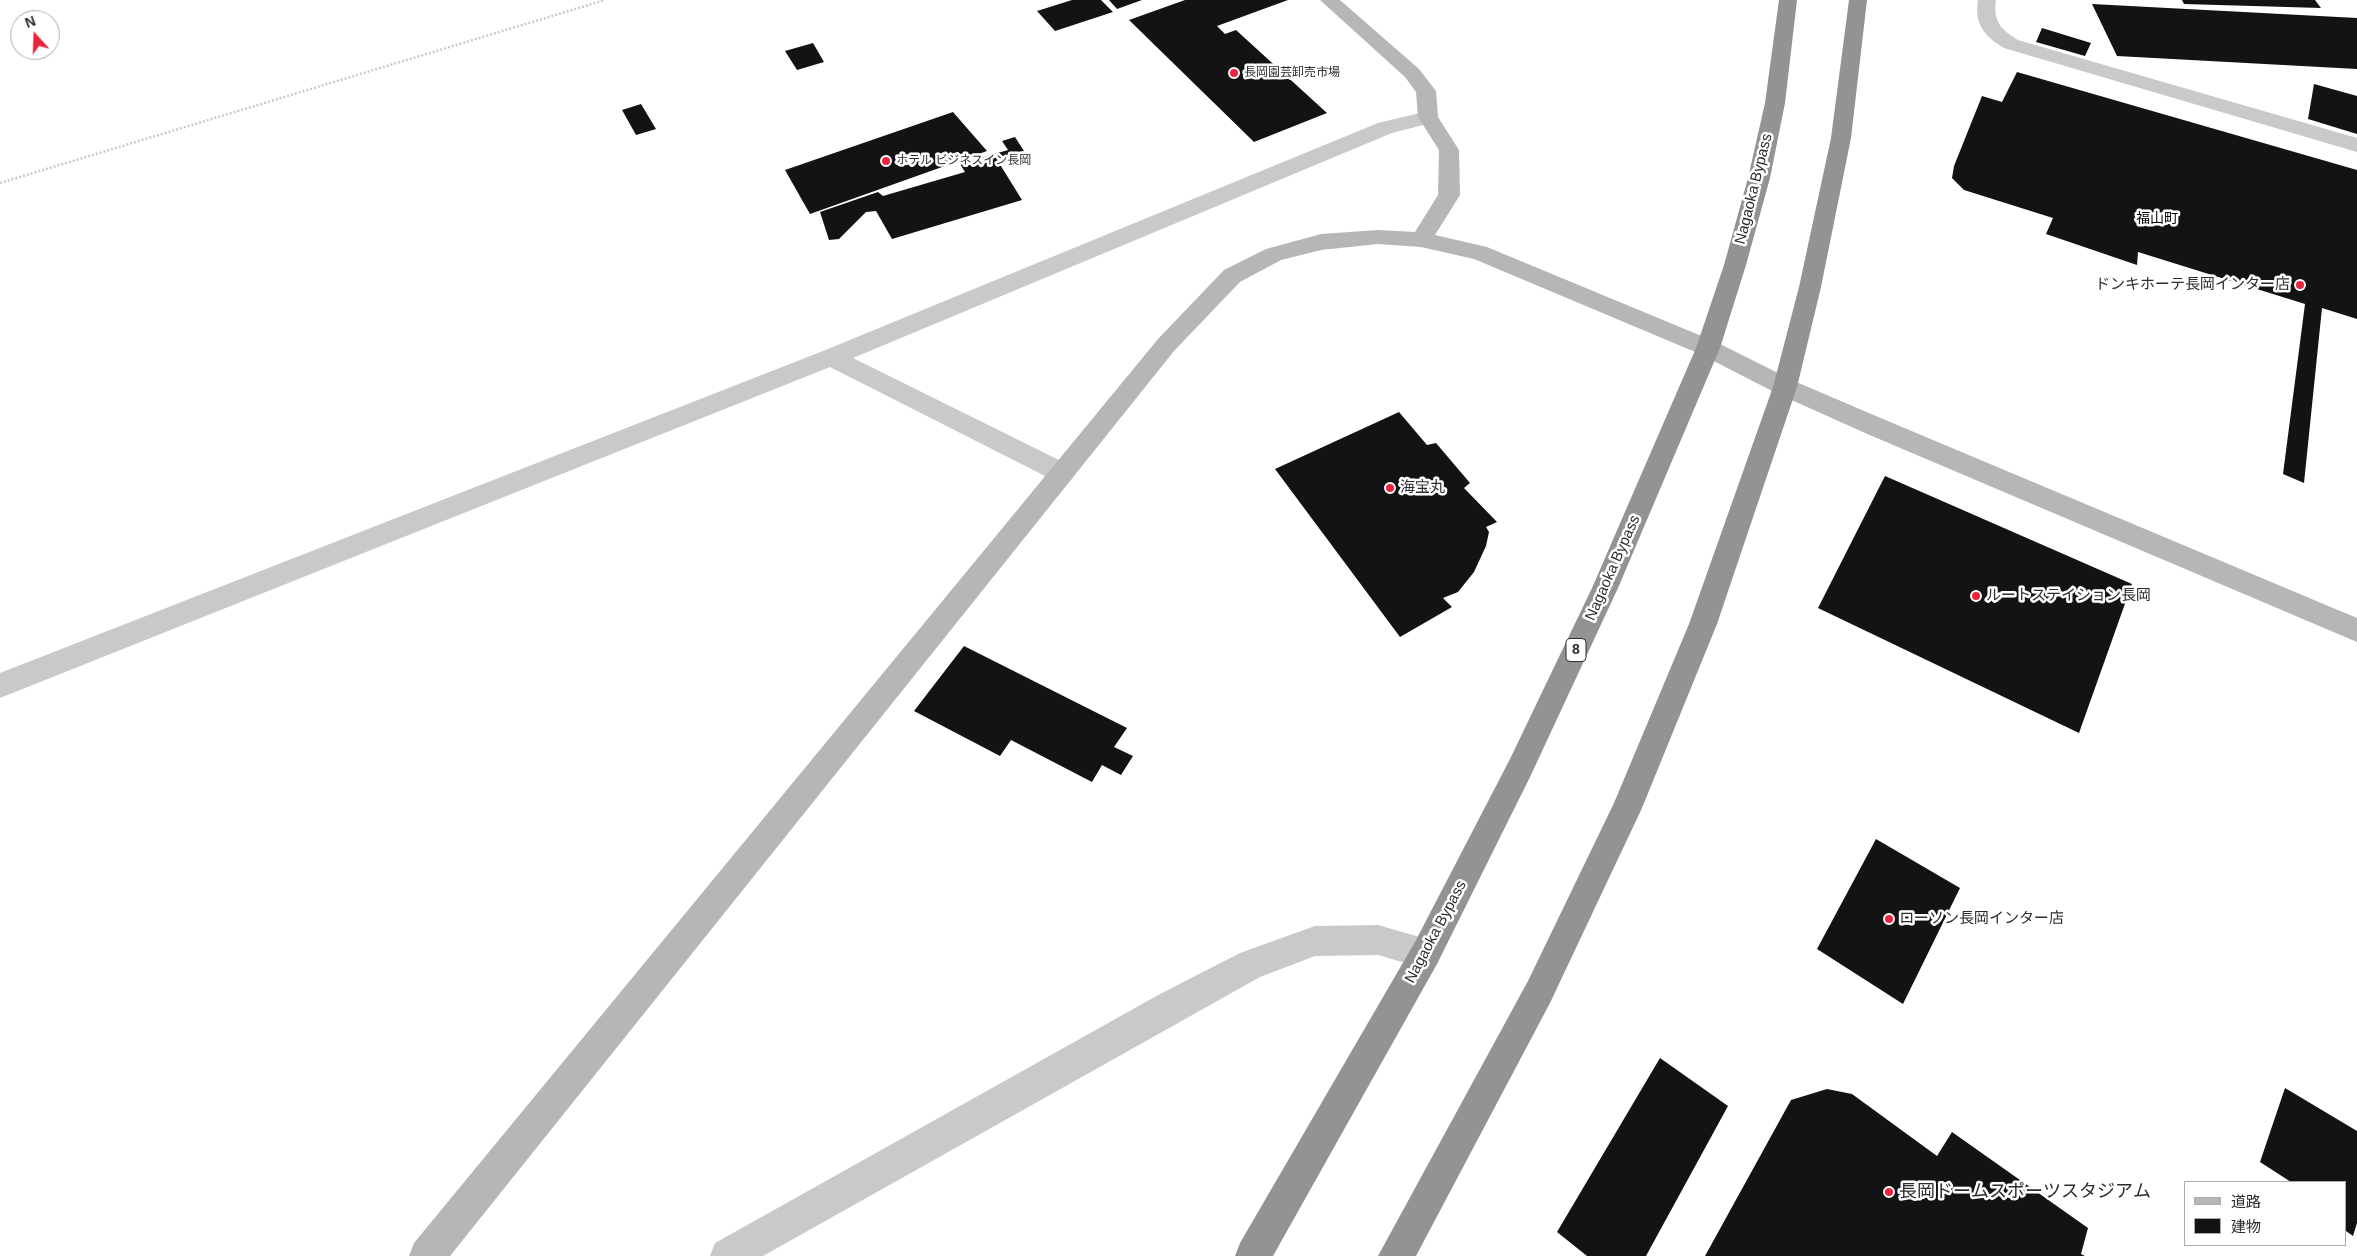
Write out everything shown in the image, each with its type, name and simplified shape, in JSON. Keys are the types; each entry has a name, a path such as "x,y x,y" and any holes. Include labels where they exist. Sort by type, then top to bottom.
{"highway":[{"name":"Nagaoka Bypass","path":"1253,1256 1301,1175 1426,953 1520,768 1606,588 1708,348 1736,265 1760,178 1775,103 1788,0"},
{"path":"1396,1256 1539,992 1627,808 1703,624 1785,388 1810,287 1841,138 1858,0"}],"street":[{"path":"1329,0 1412,73 1426,91 1428,117 1449,150 1449,196 1421,240"},
{"path":"1987,0 1984,14 1988,24 1996,35 2011,44 2357,145"},
{"path":"0,686 831,357 1385,128 1428,117"},
{"path":"427,1256 1166,345 1232,276 1274,254 1321,242 1378,237 1421,240 1479,252 1708,348 1785,388 2357,630"},
{"path":"831,357 1062,473"},
{"path":"728,1256 1163,1011 1251,964 1315,941 1378,940 1426,953"}],"path":[{"path":"0,183 605,0"}],"building":[{"path":"1072,0 1101,0 1113,12 1055,31 1037,11"},
{"path":"1109,0 1142,0 1117,9"},
{"name":"長岡園芸卸売市場","path":"1185,0 1288,0 1217,26 1225,34 1236,30 1327,113 1254,142 1129,20"},
{"path":"2182,0 2315,0 2321,8 2184,4"},
{"path":"2092,4 2357,18 2357,69 2117,56"},
{"path":"2042,28 2091,43 2085,56 2036,42"},
{"path":"813,43 824,62 797,70 785,51"},
{"name":"ドンキホーテ長岡インター店","path":"2017,72 2357,170 2357,319 2322,308 2304,483 2283,474 2305,304 2138,252 2137,265 2046,234 2053,218 1964,190 1952,178 1954,166 1982,96 2002,102"},
{"path":"2314,84 2357,96 2357,134 2308,119"},
{"path":"641,104 656,129 636,135 622,110"},
{"name":"ホテル ビジネスイン長岡","path":"953,112 987,151 810,214 785,170"},
{"path":"1015,137 1024,151 996,158 1022,200 892,239 876,211 866,212 839,239 829,240 820,212 878,192 883,196 965,172 960,164 1008,150 1002,141"},
{"path":"1399,412 1427,445 1436,443 1470,483 1464,488 1497,522 1486,527 1489,532 1486,546 1474,572 1458,592 1443,598 1452,607 1400,637 1275,469"},
{"name":"ルートステイション長岡","path":"1885,476 2132,584 2079,733 1818,608"},
{"path":"964,646 1127,728 1114,747 1133,756 1121,775 1102,765 1092,782 1011,740 1000,756 914,711"},
{"name":"ローソン長岡インター店","path":"1876,839 1960,888 1903,1004 1817,949"},
{"path":"1660,1058 1728,1106 1646,1256 1587,1256 1557,1232"},
{"path":"2285,1088 2357,1131 2357,1223 2353,1236 2347,1232 2347,1181 2289,1181 2260,1162"},
{"name":"長岡ドームスポーツスタジアム","path":"1827,1089 1852,1094 1937,1156 1952,1132 2088,1228 2081,1254 2085,1256 1705,1256 1791,1100"}],"place":[{"name":"長岡園芸卸売市場","path":"1234,73"},
{"name":"ホテル ビジネスイン長岡","path":"886,161"},
{"name":"ドンキホーテ長岡インター店","path":"2300,285"},
{"name":"海宝丸","path":"1390,488"},
{"name":"ルートステイション長岡","path":"1976,596"},
{"name":"ローソン長岡インター店","path":"1889,919"},
{"name":"長岡ドームスポーツスタジアム","path":"1889,1192"}],"district":[{"name":"福山町","path":"2157,219"}]}
